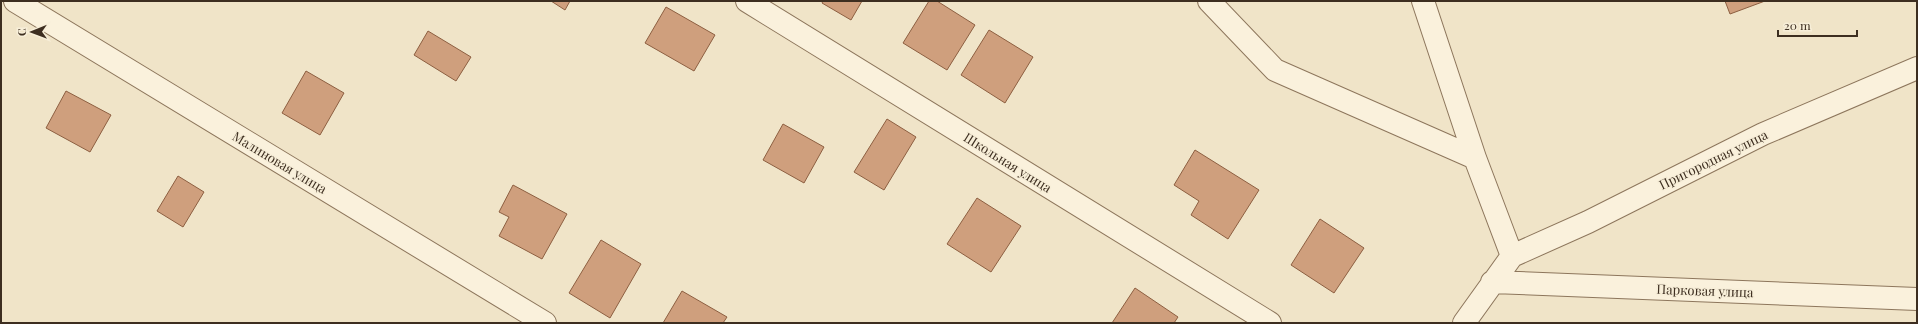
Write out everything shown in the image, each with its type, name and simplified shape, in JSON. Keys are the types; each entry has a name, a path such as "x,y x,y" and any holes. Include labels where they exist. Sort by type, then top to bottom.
{"street":[{"name":"Малиновая улица","path":"15,1 545,323"},
{"name":"Школьная улица","path":"747,1 1270,323"},
{"path":"1209,1 1275,70 1475,158"},
{"path":"1423,1 1475,158 1512,256 1464,323"},
{"name":"Пригородная улица","path":"1512,256 1588,222 1763,134 1917,68"},
{"name":"Парковая улица","path":"1492,282 1917,298"}],"building":[{"path":"551,1 570,1 565,10"},
{"path":"823,1 862,1 851,20 822,3"},
{"path":"929,1 937,1 975,25 947,70 903,43"},
{"path":"1725,1 1765,1 1730,14"},
{"path":"666,7 715,35 694,71 645,43"},
{"path":"989,30 1033,57 1005,103 961,75"},
{"path":"428,31 471,57 456,81 414,55"},
{"path":"306,71 344,93 320,135 282,113"},
{"path":"66,91 111,115 90,152 46,128"},
{"path":"887,119 916,137 884,190 854,172"},
{"path":"783,124 824,147 804,183 763,160"},
{"path":"1195,150 1259,190 1228,239 1191,215 1199,201 1174,185"},
{"path":"178,176 204,192 183,227 157,211"},
{"path":"513,185 567,214 542,259 499,236 509,217 499,212"},
{"path":"977,198 1021,226 991,272 947,244"},
{"path":"1320,219 1364,248 1334,293 1291,265"},
{"path":"601,240 641,264 610,318 569,293"},
{"path":"1135,288 1178,317 1174,323 1112,323"},
{"path":"682,291 727,317 723,323 663,323"}]}
